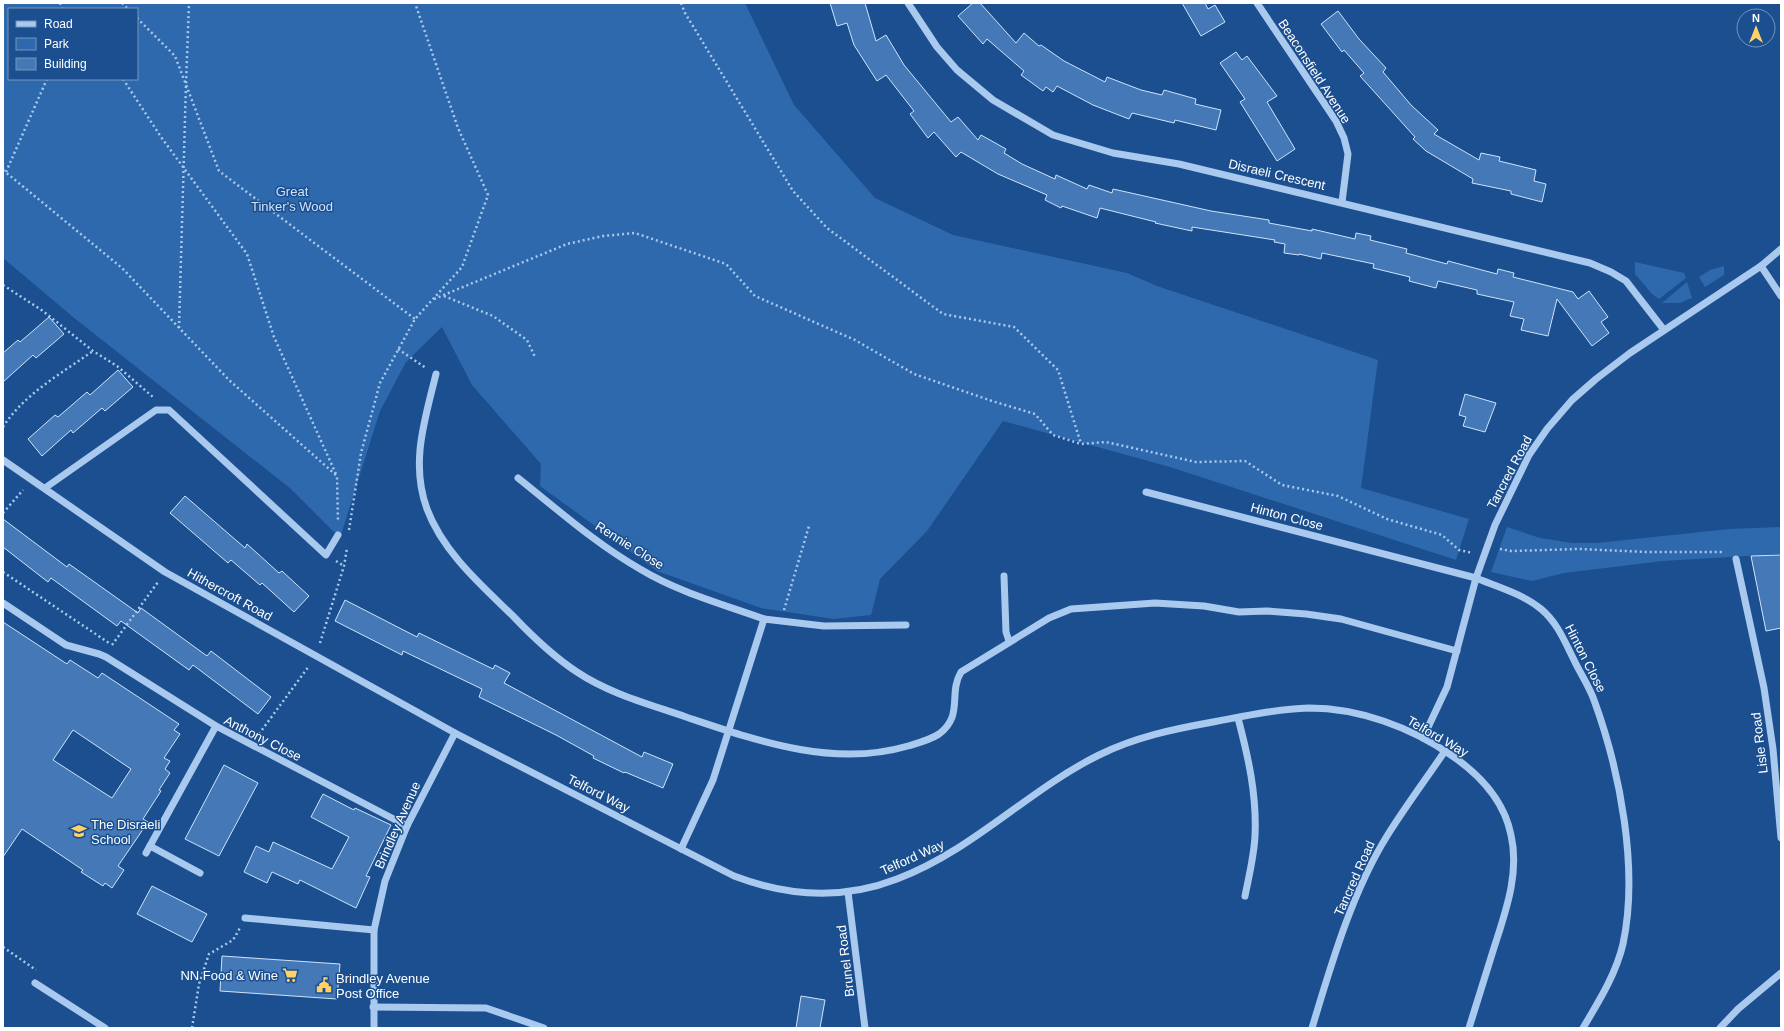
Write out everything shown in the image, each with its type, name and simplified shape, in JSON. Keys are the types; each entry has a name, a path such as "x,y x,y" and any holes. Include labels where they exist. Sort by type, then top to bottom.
{"street":[{"name":"Disraeli Crescent","path":"908,3 937,47 957,70 993,100 1053,135 1113,152 1179,164 1342,202 1590,263 1611,272 1626,281 1664,330"},
{"name":"Beaconsfield Avenue","path":"1257,3 1336,121 1344,138 1348,154 1342,202"},
{"name":"Tancred Road","path":"1423,738 1447,687 1458,651 1476,578 1495,525 1529,455 1547,429 1572,400 1596,379 1664,330 1761,266 1781,249"},
{"path":"1761,266 1781,296"},
{"path":"436,374 423,427 418,468 420,486 433,524 456,557 530,634 576,672 598,684 626,696 728,731 779,746 813,752 871,753 897,749 919,743 936,736 947,727 953,717 957,678 961,672 1048,618 1071,609 1155,603 1204,606 1240,612 1267,611 1306,614 1341,619 1458,651"},
{"path":"46,488 156,410 169,410 326,555 338,535"},
{"name":"Hithercroft Road","path":"3,460 31,480 46,488 165,572 455,733"},
{"name":"Rennie Close","path":"518,478 573,523 640,569 682,590 764,619 780,622 824,626 906,625"},
{"name":"Hinton Close","path":"1146,492 1476,578 1513,592 1541,609 1557,626 1594,699 1610,751 1624,822 1628,870 1627,910 1623,944 1615,970 1583,1028"},
{"name":"Lisle Road","path":"1736,560 1764,688 1773,749 1781,838"},
{"path":"1004,576 1006,632 1009,641"},
{"path":"3,603 66,645 106,657 216,726"},
{"path":"681,849 713,780 764,619"},
{"name":"Telford Way","path":"455,733 734,876 758,885 786,891 818,894 848,892 897,880 955,850 1040,789 1099,755 1147,736 1238,718 1308,708 1334,709 1361,715 1394,725 1423,738 1465,764 1494,794 1503,810 1511,832 1514,852 1513,878 1507,908 1469,1028"},
{"path":"1238,718 1252,781 1255,809 1253,854 1245,896"},
{"name":"Anthony Close","path":"146,853 216,726 407,826"},
{"name":"Brindley Avenue","path":"374,1028 374,930 385,881 407,826 455,733"},
{"name":"Tancred Road","path":"1312,1028 1357,896 1387,837 1445,751"},
{"path":"150,846 200,873"},
{"name":"Brunel Road","path":"848,892 865,1028"},
{"path":"245,918 374,930"},
{"path":"1720,1028 1738,1009 1781,973"},
{"path":"35,983 105,1028"},
{"path":"373,1007 486,1008 544,1028"}],"path":[{"path":"179,328 183,168 190,3"},
{"path":"348,536 361,453 380,383 415,319 462,267 488,195 458,128 415,3"},
{"path":"681,3 685,14 726,83 798,196 827,228 942,314 1014,327 1058,370 1081,444"},
{"path":"138,19 175,56 219,171 415,319"},
{"path":"47,80 4,171 122,268 229,380 337,476"},
{"path":"124,80 161,137 247,254 274,337 337,476 338,535"},
{"path":"434,299 567,244 603,236 635,233 726,264 755,296 855,340 914,374 1035,414 1053,435 1081,444 1106,442 1196,462 1245,461 1282,485 1338,496 1387,518 1442,536 1459,550 1484,556"},
{"path":"3,285 43,311 93,351 117,366 169,410"},
{"path":"443,296 493,316 527,340 535,357"},
{"path":"398,349 436,374"},
{"path":"3,427 12,413 29,397 93,351"},
{"path":"3,513 31,480"},
{"path":"780,622 810,526"},
{"path":"252,744 316,655 344,566 347,544"},
{"path":"1511,551 1579,549 1647,552 1733,552 1736,560"},
{"path":"3,572 118,648"},
{"path":"111,644 165,572"},
{"path":"192,1028 199,984 209,954 233,940 245,918"}],"green space":[{"name":"Great Tinker's Wood","path":"3,3 745,3 794,105 875,198 953,235 1127,273 1157,286 1378,360 1361,488 1469,519 1456,560 1170,467 1003,421 927,531 880,579 871,615 834,619 761,608 657,571 540,486 541,464 472,385 442,327 406,362 380,411 340,538 291,489 73,317 3,258"},
{"path":"1635,262 1684,273 1686,278 1659,299 1652,294 1635,274"},
{"path":"1724,266 1724,275 1705,287 1699,277 1710,270"},
{"path":"1687,282 1692,298 1680,303 1662,303"},
{"path":"1507,527 1540,538 1572,543 1597,543 1729,529 1781,527 1781,554 1663,561 1564,573 1532,581 1491,572"}],"building":[{"path":"830,3 865,3 876,41 886,35 904,65 951,122 958,117 978,140 981,135 1006,149 1004,153 1022,164 1055,179 1056,175 1087,189 1089,185 1112,193 1113,189 1211,211 1269,220 1269,223 1312,231 1312,229 1355,239 1356,233 1371,236 1370,240 1407,249 1406,253 1447,264 1448,261 1497,274 1498,269 1514,273 1513,277 1573,292 1578,299 1589,291 1608,317 1601,322 1609,333 1592,346 1557,299 1548,336 1521,330 1524,319 1510,316 1514,302 1477,294 1477,290 1438,281 1436,288 1409,281 1410,277 1373,268 1374,264 1322,253 1321,259 1299,254 1284,253 1285,244 1274,242 1275,240 1192,227 1192,231 1155,223 1156,222 1100,208 1097,218 1062,206 1061,208 1045,200 1047,195 998,174 961,152 956,157 934,132 928,138 910,114 914,111 886,75 877,81 854,45 847,23 837,26"},
{"path":"973,3 980,3 1016,43 1024,33 1039,46 1041,45 1064,61 1105,82 1107,77 1141,90 1162,95 1164,90 1196,99 1195,104 1221,110 1216,130 1175,120 1174,123 1132,113 1129,119 1093,105 1057,86 1053,92 1046,87 1043,91 1021,75 1024,71 987,39 983,44 958,16"},
{"path":"1182,3 1205,3 1208,9 1215,5 1225,22 1201,36"},
{"path":"1338,11 1359,39 1386,68 1383,72 1411,105 1438,130 1434,134 1479,160 1481,153 1500,157 1499,161 1536,170 1534,181 1546,184 1542,202 1511,194 1511,191 1472,183 1473,179 1426,151 1413,139 1415,137 1360,76 1364,73 1344,50 1342,52 1321,24"},
{"path":"1236,52 1242,60 1247,56 1277,96 1267,102 1295,149 1277,161 1240,102 1245,99 1220,63"},
{"path":"49,317 64,334 36,358 33,355 3,382 3,353 18,340 20,342"},
{"path":"118,370 133,387 105,411 102,408 73,433 71,430 42,456 28,439 55,415 58,417 87,392 90,395"},
{"path":"1465,394 1496,403 1485,432 1463,426 1466,417 1459,415"},
{"path":"185,496 245,548 247,544 279,573 282,571 309,596 294,612 262,583 260,585 231,560 228,563 170,513"},
{"path":"3,519 67,567 69,564 138,613 141,608 207,656 211,651 271,697 258,714 193,665 189,670 121,621 117,626 51,578 48,582 3,547"},
{"path":"1781,555 1781,628 1766,631 1751,556"},
{"path":"345,600 417,637 419,633 493,669 495,665 510,673 504,683 642,757 644,752 673,764 663,788 625,772 624,773 593,758 594,756 556,735 479,697 482,689 403,651 402,655 335,621"},
{"path":"3,622 67,664 70,660 98,678 102,673 179,724 174,730 180,734 164,758 170,761 165,769 170,773 159,790 161,791 143,819 148,822 118,866 124,870 112,888 105,883 103,886 81,872 83,870 22,829 3,857","holes":["73,730 131,769 112,798 53,760"]},
{"path":"224,765 258,783 219,856 185,839"},
{"path":"323,794 354,810 355,808 391,825 366,876 370,877 356,908 300,880 298,884 272,872 267,883 244,872 256,846 269,852 273,842 332,869 349,837 311,817"},
{"path":"152,886 207,914 192,942 137,914"},
{"path":"222,956 340,964 337,999 220,991"},
{"path":"801,996 825,1000 820,1028 796,1028"}],"place":[{"name":"The Disraeli School","path":"79,831"},
{"name":"NN Food & Wine","path":"290,975"},
{"name":"Brindley Avenue Post Office","path":"324,985"}]}
